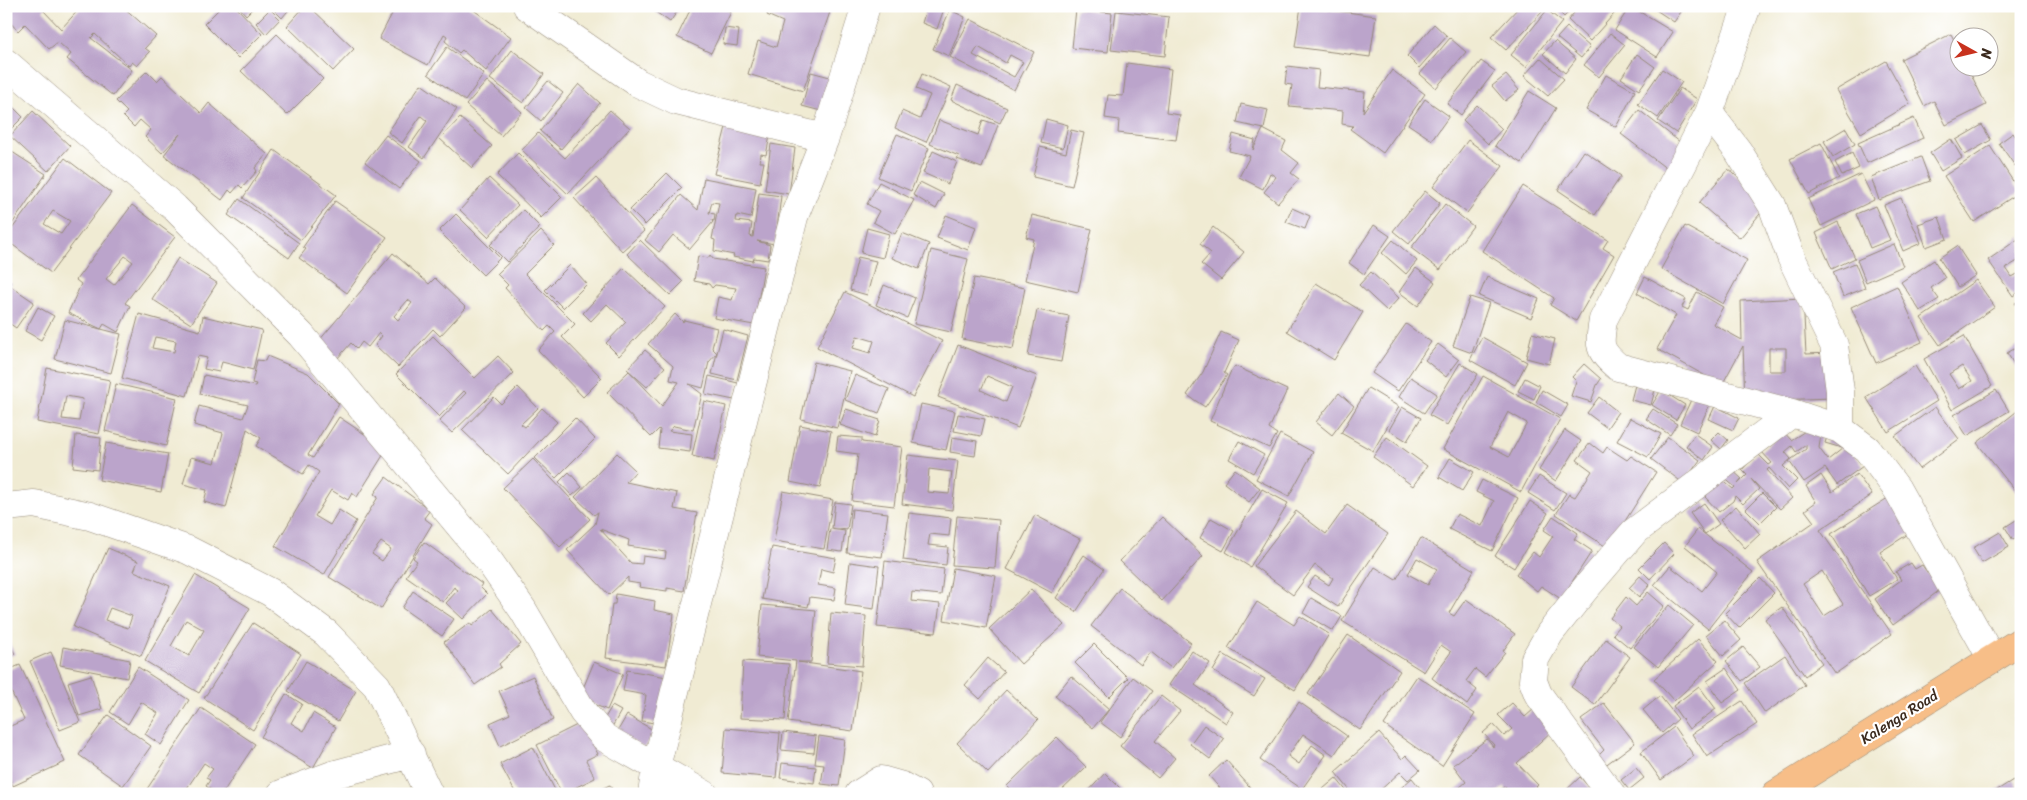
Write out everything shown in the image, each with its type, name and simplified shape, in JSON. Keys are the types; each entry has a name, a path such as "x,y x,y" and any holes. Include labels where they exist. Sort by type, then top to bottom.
{"main road":[{"name":"Kalenga Road","path":"1776,794 2021,641"}],"street":[{"path":"527,6 638,83 676,101 825,138"},
{"path":"652,794 656,767 794,217 825,138 866,6"},
{"path":"1747,6 1709,113 1603,320 1600,343 1603,354 1618,367 1792,413 1840,429 1867,449 1897,489 1992,659"},
{"path":"6,62 175,208 301,335 489,562 523,610 583,712 605,738 704,794"},
{"path":"1709,113 1738,151 1772,205 1791,257 1834,345 1840,392 1840,429"},
{"path":"1611,794 1538,694 1533,682 1535,658 1550,633 1634,532 1792,413"},
{"path":"6,507 34,504 90,516 188,550 270,592 326,633 377,686 430,794"},
{"path":"281,794 332,775 410,754"},
{"path":"859,794 881,780 902,786 917,794"}],"building":[{"path":"14,6 47,6 43,10 61,29 82,6 122,6 156,36 145,48 150,52 137,66 132,62 129,66 95,34 91,38 132,70 113,96 67,59 71,54 58,42 49,49 25,24 18,31 6,18 6,14"},
{"path":"222,6 235,6 262,34 238,58 204,24"},
{"path":"238,6 255,6 246,15"},
{"path":"270,6 292,6 282,18"},
{"path":"305,6 309,6 354,49 333,71 287,26"},
{"path":"370,6 388,6 384,14"},
{"path":"396,6 468,6 511,37 486,71 462,50 459,53 445,41 447,36 444,34 428,65 379,39"},
{"path":"647,6 681,6 670,22"},
{"path":"692,6 719,6 731,12 711,53 677,37"},
{"path":"770,6 816,6 830,12 803,91 748,74 758,41 776,47 783,22 767,15"},
{"path":"927,6 945,6 937,29 922,23"},
{"path":"1301,6 1376,16 1370,57 1295,47"},
{"path":"1520,6 1540,6 1544,10 1506,50 1491,37"},
{"path":"1553,6 1574,6 1564,17"},
{"path":"1580,6 1621,6 1590,41 1568,20"},
{"path":"1630,6 1673,32 1657,57 1615,30"},
{"path":"1650,6 1685,6 1674,22"},
{"path":"270,9 280,19 266,34 256,23"},
{"path":"1076,9 1112,13 1108,52 1072,48"},
{"path":"950,10 965,17 949,56 933,49"},
{"path":"1547,10 1562,22 1526,67 1511,55"},
{"path":"1116,11 1169,17 1165,56 1111,50"},
{"path":"970,19 1034,52 1014,90 950,57","holes":["978,47 1006,63 1010,55 1023,62 1014,77 973,55"]},
{"path":"1434,24 1447,36 1419,68 1407,56"},
{"path":"1567,27 1590,47 1581,58 1557,38"},
{"path":"725,28 739,30 737,46 723,44"},
{"path":"1610,33 1625,45 1599,77 1584,65"},
{"path":"277,34 323,79 287,115 241,71"},
{"path":"1950,34 1950,78 1973,78 1986,105 1946,125 1934,101 1924,106 1901,59"},
{"path":"1450,38 1466,52 1436,88 1420,74"},
{"path":"1555,41 1576,59 1565,73 1543,54"},
{"path":"447,47 484,74 465,101 428,74"},
{"path":"512,50 544,74 523,103 490,79"},
{"path":"1637,54 1655,67 1639,90 1621,78"},
{"path":"1540,58 1564,79 1548,96 1524,76"},
{"path":"1481,61 1495,71 1461,115 1447,104"},
{"path":"1886,61 1910,104 1861,133 1836,90"},
{"path":"1127,63 1171,69 1166,113 1180,115 1176,140 1118,133 1119,120 1105,118 1108,95 1123,96"},
{"path":"1287,66 1319,70 1317,87 1365,92 1363,112 1392,70 1425,94 1383,153 1350,129 1353,126 1342,124 1343,111 1289,106 1292,85 1285,84"},
{"path":"1662,69 1682,82 1658,118 1638,104"},
{"path":"147,71 157,81 162,76 201,113 209,103 267,154 255,168 257,171 242,188 239,185 232,193 229,190 222,200 164,155 180,134 162,153 145,137 151,130 140,120 134,127 123,116 127,112 116,101"},
{"path":"811,72 830,77 821,111 802,106"},
{"path":"922,74 951,87 926,142 895,128 902,111 920,119 930,95 916,89"},
{"path":"1506,75 1519,90 1505,101 1492,86"},
{"path":"1606,75 1635,91 1616,127 1586,110"},
{"path":"487,81 522,112 501,136 466,105"},
{"path":"548,81 563,93 541,121 526,108"},
{"path":"421,84 457,109 424,158 409,147 427,121 421,116 402,143 388,132"},
{"path":"579,84 600,103 561,149 540,131"},
{"path":"957,85 1007,108 1000,123 951,100"},
{"path":"1680,88 1697,99 1676,133 1658,121"},
{"path":"1529,91 1556,108 1522,163 1495,146"},
{"path":"1425,99 1449,116 1432,140 1408,124"},
{"path":"1241,104 1268,110 1264,129 1237,123"},
{"path":"1477,105 1502,129 1488,144 1463,120"},
{"path":"13,107 23,117 6,134 6,113"},
{"path":"610,110 630,128 568,194 522,150 538,133 565,158"},
{"path":"1639,110 1685,146 1667,169 1621,134"},
{"path":"33,111 70,146 48,171 10,136"},
{"path":"460,118 492,146 472,168 440,139"},
{"path":"1914,118 1923,138 1867,163 1858,143"},
{"path":"1046,119 1068,125 1063,148 1041,143"},
{"path":"939,120 978,135 983,120 998,125 982,168 957,159 959,156 930,144"},
{"path":"1982,125 1991,140 1965,155 1956,140"},
{"path":"726,127 770,136 766,155 761,154 760,162 764,162 760,183 714,174"},
{"path":"1846,128 1855,144 1833,157 1824,141"},
{"path":"1263,129 1286,141 1282,150 1299,163 1291,173 1299,179 1278,203 1264,192 1276,177 1270,173 1263,189 1239,177 1250,156 1229,151 1233,134 1255,140 1253,150"},
{"path":"1071,130 1084,133 1072,186 1033,177 1040,147 1066,153"},
{"path":"2013,133 2021,144 2021,163 2015,166 1999,143"},
{"path":"897,134 929,148 911,191 878,177"},
{"path":"386,135 421,161 399,189 365,162"},
{"path":"1951,139 1962,158 1941,171 1930,153"},
{"path":"1468,140 1503,166 1467,213 1433,187"},
{"path":"1821,143 1839,178 1809,194 1790,159"},
{"path":"771,144 795,148 789,194 765,190"},
{"path":"1990,146 2020,192 1974,222 1944,176"},
{"path":"6,148 46,174 6,233"},
{"path":"274,150 336,195 301,240 243,198"},
{"path":"933,151 957,162 948,184 923,173"},
{"path":"1584,151 1621,176 1595,215 1558,190"},
{"path":"518,153 562,197 541,218 497,175"},
{"path":"1852,153 1859,168 1842,176 1835,162"},
{"path":"1921,157 1930,181 1879,200 1871,177"},
{"path":"65,158 111,193 51,273 6,240 6,237","holes":["53,211 70,221 61,234 44,224"]},
{"path":"1728,169 1769,203 1740,238 1699,203"},
{"path":"2021,170 2021,181 2016,173"},
{"path":"667,173 682,188 645,225 630,210"},
{"path":"1861,174 1874,200 1821,226 1808,199"},
{"path":"489,178 518,205 488,237 460,210"},
{"path":"596,178 644,231 622,251 574,198"},
{"path":"704,178 756,188 751,218 737,215 736,221 752,223 750,236 753,237 759,193 781,196 775,244 757,241 770,245 768,260 754,258 753,261 714,251 715,240 712,239 719,203 712,202 709,213 715,214 714,221 711,220 713,222 690,249 673,235 659,252 645,240 681,195 698,210"},
{"path":"879,182 914,200 895,234 873,222 879,211 867,204"},
{"path":"920,182 944,194 936,209 913,195"},
{"path":"1523,186 1608,240 1603,248 1614,255 1576,321 1550,305 1554,298 1482,251"},
{"path":"1425,191 1440,203 1409,244 1393,231"},
{"path":"1901,198 1921,243 1903,251 1884,205"},
{"path":"239,199 299,243 289,258 228,215"},
{"path":"335,201 387,237 347,293 299,258 306,249 303,247"},
{"path":"1445,204 1473,226 1440,270 1411,248"},
{"path":"132,205 175,237 125,303 130,306 118,332 104,324 101,329 68,313 81,284 76,280","holes":["125,256 133,262 114,285 106,279"]},
{"path":"1875,206 1890,240 1870,248 1856,214"},
{"path":"1292,208 1310,216 1305,229 1286,222"},
{"path":"523,210 540,227 507,262 490,245"},
{"path":"456,214 500,258 483,275 439,231"},
{"path":"946,215 976,227 968,250 937,238"},
{"path":"1032,215 1092,229 1078,292 1025,280 1034,239 1026,237"},
{"path":"1939,217 1947,239 1926,247 1918,224"},
{"path":"1838,222 1855,258 1832,269 1816,233"},
{"path":"1374,225 1390,236 1364,274 1349,263"},
{"path":"1685,226 1747,260 1723,304 1661,269"},
{"path":"1213,227 1244,252 1221,280 1201,264 1211,253 1200,244"},
{"path":"867,228 889,234 883,258 861,253"},
{"path":"541,231 554,245 525,274 575,324 562,337 602,378 583,397 538,350 555,332 549,326 544,331 505,288 508,285 497,274"},
{"path":"902,233 929,244 919,269 892,258"},
{"path":"2021,237 2021,259 2006,268 2012,277 2021,272 2021,290 2013,296 1988,260"},
{"path":"640,240 683,282 670,295 627,254"},
{"path":"1393,240 1417,261 1406,274 1382,253"},
{"path":"1894,244 1903,266 1866,282 1857,260"},
{"path":"1957,246 1976,275 1958,287 1939,258"},
{"path":"931,250 968,259 951,332 914,324"},
{"path":"393,253 429,284 435,278 466,308 440,336 433,329 398,367 375,345 382,336 379,333 368,347 362,342 357,349 351,343 337,359 318,342","holes":["408,300 412,303 398,320 394,316"]},
{"path":"710,255 713,259 764,267 754,325 714,318 718,297 732,300 736,288 715,285 712,288 709,284 694,281 698,256 708,258"},
{"path":"858,257 876,261 867,295 850,290"},
{"path":"178,258 217,283 191,324 152,299"},
{"path":"1934,260 1945,278 1931,288 1939,299 1920,311 1901,282"},
{"path":"1855,263 1865,288 1843,297 1833,272"},
{"path":"570,265 587,284 563,308 545,290"},
{"path":"624,268 665,307 619,356 606,343 626,322 607,304 591,321 583,313"},
{"path":"1416,268 1435,282 1418,306 1399,292"},
{"path":"1371,272 1399,298 1387,311 1359,285"},
{"path":"1487,277 1539,299 1531,318 1479,296"},
{"path":"1645,277 1686,299 1682,307 1688,310 1697,292 1723,307 1713,324 1742,340 1741,301 1803,298 1806,354 1831,353 1833,398 1745,401 1743,346 1722,385 1657,349 1676,315 1637,293","holes":["1769,348 1786,348 1786,371 1769,371"]},
{"path":"974,278 1025,288 1013,349 962,339"},
{"path":"6,279 11,283 9,285 34,302 16,328 6,321"},
{"path":"1976,280 1995,307 1940,345 1921,318"},
{"path":"1316,283 1363,312 1334,360 1287,331"},
{"path":"884,285 915,298 907,318 876,305"},
{"path":"1897,286 1922,342 1876,363 1851,307"},
{"path":"845,292 942,341 913,397 817,347","holes":["857,336 874,341 870,353 853,348"]},
{"path":"1470,297 1489,303 1472,353 1453,346"},
{"path":"2021,299 2021,311 2015,303"},
{"path":"38,307 54,316 41,340 25,331"},
{"path":"1037,310 1069,316 1061,362 1028,356"},
{"path":"139,314 200,331 203,316 262,330 253,370 222,362 219,372 204,369 207,358 198,356 187,396 122,378","holes":["155,337 176,341 174,352 152,348"]},
{"path":"675,314 683,322 684,320 717,328 712,348 717,353 709,362 703,388 689,384 702,394 693,430 674,426 669,431 692,434 690,452 658,448 660,430 651,437 607,392 629,371 662,406 679,382 670,380 673,366 648,344"},
{"path":"65,320 121,334 111,373 55,359"},
{"path":"1406,324 1431,342 1398,391 1372,373"},
{"path":"723,329 748,336 737,380 712,374"},
{"path":"1221,332 1239,340 1224,373 1227,375 1205,407 1187,395 1203,372"},
{"path":"1532,333 1555,339 1549,364 1526,358"},
{"path":"433,336 475,378 498,356 514,373 452,433 439,421 466,393 464,391 439,417 396,374"},
{"path":"1964,336 1992,386 1952,410 1924,359","holes":["1962,366 1972,381 1959,389 1949,374"]},
{"path":"1482,337 1527,362 1515,385 1470,360"},
{"path":"1438,344 1459,360 1446,377 1425,360"},
{"path":"958,345 1037,376 1018,428 938,397","holes":["987,376 1012,387 1006,402 981,390"]},
{"path":"2021,345 2021,375 2007,353"},
{"path":"645,350 665,367 647,387 627,369"},
{"path":"267,356 308,373 339,404 308,455 313,458 339,417 387,449 357,497 352,493 348,500 331,490 315,516 330,525 339,510 356,521 324,575 275,546 319,472 309,465 303,474 256,446 261,438 247,429 226,508 204,502 207,490 183,484 191,457 215,463 223,433 194,425 199,406 243,418 248,405 200,394 204,375 255,386 256,384 252,383 257,360 265,361"},
{"path":"814,362 850,371 837,428 801,419"},
{"path":"1460,363 1478,374 1447,425 1429,415"},
{"path":"1584,364 1601,379 1591,402 1571,396 1576,381 1572,377"},
{"path":"1235,366 1287,390 1269,429 1277,434 1269,448 1210,421 1230,373"},
{"path":"1915,366 1937,401 1888,432 1866,397"},
{"path":"47,368 110,380 99,434 37,422","holes":["66,396 83,399 79,421 62,419"]},
{"path":"855,375 889,389 879,413 845,400"},
{"path":"709,376 738,383 734,400 705,394"},
{"path":"1483,376 1560,419 1521,492 1443,449","holes":["1508,412 1527,423 1509,457 1490,447"]},
{"path":"1411,377 1437,394 1424,413 1399,397"},
{"path":"1525,378 1540,386 1534,399 1518,391"},
{"path":"116,384 177,398 166,446 105,431"},
{"path":"1635,385 1655,390 1651,405 1631,400"},
{"path":"518,387 538,408 521,424 525,427 542,408 557,422 508,474 462,430 494,397 501,404"},
{"path":"1368,388 1399,407 1373,451 1341,433"},
{"path":"1542,390 1568,405 1561,417 1536,402"},
{"path":"1661,390 1685,405 1676,420 1652,405"},
{"path":"1996,390 2009,411 1967,436 1954,415"},
{"path":"1339,393 1354,406 1332,435 1316,422"},
{"path":"1694,393 1711,402 1697,432 1680,424"},
{"path":"1599,397 1618,412 1607,428 1587,413"},
{"path":"704,401 726,406 714,461 692,456"},
{"path":"921,404 955,411 946,450 913,443"},
{"path":"1715,406 1739,418 1733,430 1709,419"},
{"path":"1402,407 1421,418 1407,441 1389,430"},
{"path":"1935,407 1959,439 1919,469 1895,436"},
{"path":"2021,408 2021,496 2020,497 1977,443"},
{"path":"846,409 880,420 875,437 840,425"},
{"path":"1653,409 1677,424 1670,435 1646,419"},
{"path":"958,414 985,419 981,436 954,431"},
{"path":"575,418 595,439 556,478 535,458"},
{"path":"1630,418 1661,434 1648,457 1617,441"},
{"path":"800,425 831,431 820,488 790,482"},
{"path":"1565,430 1581,441 1556,481 1539,470"},
{"path":"1807,430 1809,433 1821,434 1819,448 1828,460 1847,445 1863,466 1837,485 1825,468 1804,482 1789,461 1806,449 1806,445 1796,452 1792,446 1785,452 1791,459 1783,466 1797,480 1788,489 1769,468 1767,470 1792,498 1780,509 1751,479 1759,489 1743,504 1735,496 1733,501 1719,512 1705,497 1720,478 1733,489 1735,487 1723,477 1730,468 1742,479 1738,484 1747,475 1742,470 1757,453 1769,465 1772,463 1761,451 1783,431 1791,440"},
{"path":"1719,432 1728,440 1721,449 1711,440"},
{"path":"1280,434 1313,452 1289,496 1256,479"},
{"path":"1695,434 1713,447 1704,460 1686,446"},
{"path":"1828,434 1845,438 1842,448 1825,443"},
{"path":"76,435 101,438 98,470 73,467"},
{"path":"838,436 862,438 862,442 902,447 894,506 852,501 858,454 836,451"},
{"path":"952,437 977,441 975,456 950,452"},
{"path":"1387,437 1427,466 1413,486 1373,457"},
{"path":"1668,437 1700,460 1683,483 1651,459"},
{"path":"1239,441 1264,455 1253,473 1229,459"},
{"path":"106,443 168,454 161,492 99,480"},
{"path":"1590,443 1603,453 1607,447 1627,460 1631,456 1656,472 1608,548 1556,514 1569,494 1575,497 1592,471 1577,460"},
{"path":"617,453 636,471 626,482 677,493 674,509 697,513 684,591 667,588 667,591 639,587 640,584 628,582 628,577 609,595 567,550 595,524 598,512 594,515 575,497","holes":["600,529 629,540 628,546 666,552 665,559 643,556 642,564 631,563"]},
{"path":"908,455 958,461 952,510 902,504","holes":["929,469 952,472 949,494 927,492"]},
{"path":"1450,458 1474,472 1462,491 1439,477"},
{"path":"533,459 590,519 560,547 503,488"},
{"path":"1235,469 1260,488 1249,502 1224,483"},
{"path":"569,472 582,487 572,496 559,482"},
{"path":"1857,474 1872,495 1820,530 1892,634 1835,674 1757,562 1814,522 1805,510 1816,502 1806,486 1821,475 1832,492","holes":["1822,571 1843,604 1824,616 1803,584"]},
{"path":"1539,476 1566,493 1555,510 1528,493"},
{"path":"386,477 430,510 424,518 432,524 381,609 329,577 378,497 374,494","holes":["381,542 391,549 382,561 372,554"]},
{"path":"1482,480 1518,498 1492,551 1449,529 1457,514 1482,526 1494,501 1476,492"},
{"path":"1262,489 1288,503 1250,567 1226,552"},
{"path":"783,491 833,500 824,549 774,541"},
{"path":"1762,493 1776,507 1760,523 1746,509"},
{"path":"1891,496 1913,531 1880,552 1897,579 1869,596 1831,534"},
{"path":"1530,501 1548,513 1514,568 1495,556"},
{"path":"835,502 851,504 847,530 832,528"},
{"path":"1704,503 1719,524 1705,534 1690,513"},
{"path":"1347,505 1388,534 1338,607 1307,587 1315,576 1329,585 1333,578 1315,565 1293,595 1254,566 1296,511 1326,534"},
{"path":"1736,506 1760,534 1745,548 1720,520"},
{"path":"852,509 888,513 882,557 847,553"},
{"path":"909,513 951,518 949,536 930,534 928,545 948,547 946,565 903,560"},
{"path":"1035,515 1080,539 1052,593 1007,569"},
{"path":"957,516 999,520 995,568 952,565"},
{"path":"1553,516 1578,533 1574,539 1592,551 1561,599 1541,586 1537,591 1516,574 1533,552 1539,557 1553,536 1544,530"},
{"path":"1162,517 1203,556 1162,601 1120,561"},
{"path":"1211,518 1234,531 1223,551 1200,538"},
{"path":"2016,520 2021,527 2021,535 2013,540 2005,527"},
{"path":"830,529 845,531 842,552 827,550"},
{"path":"1698,529 1753,572 1708,629 1654,585 1670,566 1702,591 1717,572 1685,546"},
{"path":"2000,532 2009,547 1982,563 1973,548"},
{"path":"1421,538 1474,570 1449,613 1454,616 1466,599 1515,634 1503,651 1505,652 1485,677 1475,669 1466,681 1477,690 1467,705 1432,678 1451,652 1441,645 1424,672 1342,621 1375,567 1396,580","holes":["1417,558 1437,569 1428,585 1408,574"]},
{"path":"424,542 482,584 480,587 487,594 463,619 446,603 458,590 454,587 443,602 406,576 417,561 413,558"},
{"path":"1664,543 1674,554 1650,579 1639,568"},
{"path":"772,547 836,558 833,572 821,569 818,585 836,588 834,600 810,597 808,607 762,599"},
{"path":"108,548 138,561 134,571 170,586 141,656 73,627","holes":["110,608 132,616 128,628 105,620"]},
{"path":"1084,555 1104,569 1076,612 1056,598"},
{"path":"885,561 944,569 941,595 912,592 911,601 940,604 936,633 877,627"},
{"path":"850,562 879,566 874,609 845,605"},
{"path":"1911,563 1915,569 1922,565 1940,590 1893,625 1875,599 1901,580 1896,572"},
{"path":"953,568 996,576 986,628 944,620"},
{"path":"195,575 250,608 199,693 145,661","holes":["186,620 204,630 189,656 171,646"]},
{"path":"1640,576 1650,585 1639,597 1629,588"},
{"path":"1760,578 1774,593 1739,628 1725,613"},
{"path":"1120,588 1191,643 1171,668 1151,652 1141,665 1091,626"},
{"path":"1031,589 1064,625 1021,664 989,629"},
{"path":"413,591 454,619 442,636 402,608"},
{"path":"1648,592 1664,606 1630,648 1613,634 1620,626 1610,618 1626,597 1636,606"},
{"path":"616,594 655,601 654,610 674,614 666,666 606,658 612,604 615,604"},
{"path":"1311,598 1342,616 1333,631 1303,613"},
{"path":"1257,602 1294,625 1300,616 1329,634 1295,690 1228,648"},
{"path":"762,605 816,610 811,662 798,662 861,671 853,731 788,722 796,661 757,657"},
{"path":"1669,605 1693,625 1658,667 1634,647"},
{"path":"1782,607 1822,663 1805,676 1765,619"},
{"path":"492,609 521,644 499,664 501,667 475,685 444,642 470,623 472,626"},
{"path":"831,613 866,616 862,666 827,663"},
{"path":"1724,620 1741,640 1723,656 1706,635"},
{"path":"253,623 301,654 253,730 204,698"},
{"path":"1348,635 1400,671 1360,730 1308,694"},
{"path":"6,637 15,654 6,658"},
{"path":"1606,639 1630,657 1595,705 1571,687"},
{"path":"1698,639 1718,661 1674,701 1654,679"},
{"path":"1094,644 1128,678 1109,697 1075,663"},
{"path":"63,647 130,660 127,678 60,665"},
{"path":"1743,647 1760,667 1742,681 1726,661"},
{"path":"1192,651 1210,663 1195,685 1233,712 1226,723 1169,685"},
{"path":"51,652 80,722 60,730 30,661"},
{"path":"1223,654 1265,679 1254,696 1213,671"},
{"path":"1785,655 1805,685 1765,713 1745,683"},
{"path":"988,658 1004,672 980,699 965,685"},
{"path":"306,661 356,691 338,721 288,691"},
{"path":"743,661 789,664 785,720 740,718"},
{"path":"594,662 623,674 607,710 579,698"},
{"path":"20,665 65,762 13,786 6,770 6,728 24,720 11,691 6,693 6,671"},
{"path":"138,667 189,700 161,745 145,734 158,713 141,702 128,724 110,712"},
{"path":"1726,668 1741,690 1722,703 1707,681"},
{"path":"627,670 667,677 660,724 642,721 646,695 623,691"},
{"path":"91,675 102,709 79,716 68,682"},
{"path":"533,676 553,720 500,746 490,723 510,714 499,691"},
{"path":"1071,676 1109,709 1093,728 1055,696"},
{"path":"1417,676 1475,714 1442,766 1384,725"},
{"path":"1133,677 1152,691 1120,737 1100,722"},
{"path":"1699,686 1716,709 1689,729 1673,706"},
{"path":"1006,690 1038,720 988,773 957,743"},
{"path":"286,694 302,704 291,723 304,731 313,713 336,727 313,768 261,737"},
{"path":"1161,696 1180,711 1155,741 1175,758 1158,778 1120,746"},
{"path":"1660,696 1678,719 1662,733 1643,710"},
{"path":"1742,701 1757,724 1707,757 1692,734"},
{"path":"1299,702 1347,736 1334,755 1303,734 1288,756 1299,764 1312,745 1326,755 1302,789 1260,760"},
{"path":"1512,703 1525,717 1534,709 1553,730 1517,763 1538,785 1532,791 1534,794 1507,794 1505,786 1495,794 1452,794 1466,782 1453,765 1487,739 1493,747 1494,745 1483,733 1493,724 1504,736 1512,729 1498,715"},
{"path":"1604,703 1635,743 1600,769 1593,761 1604,750 1581,720"},
{"path":"612,706 621,711 612,727 603,721"},
{"path":"201,708 255,744 222,794 217,794 206,786 210,780 206,778 213,769 204,763 183,794 153,794 147,789"},
{"path":"108,715 151,746 123,786 79,755"},
{"path":"627,715 655,731 645,748 617,732"},
{"path":"581,723 598,754 586,760 595,778 562,794 537,745"},
{"path":"1204,725 1224,739 1210,759 1190,744"},
{"path":"1674,727 1694,756 1661,780 1641,752"},
{"path":"726,728 780,733 776,778 722,773"},
{"path":"783,732 816,736 814,753 781,750"},
{"path":"1379,733 1402,759 1406,755 1420,770 1408,780 1400,772 1376,794 1353,794 1335,772"},
{"path":"819,736 845,740 839,786 821,784 824,765 815,764"},
{"path":"1057,737 1086,767 1058,794 1014,794 1007,786"},
{"path":"533,747 557,794 516,794 500,764"},
{"path":"1226,760 1256,794 1225,794 1209,776"},
{"path":"782,763 816,767 814,783 780,778"},
{"path":"1636,768 1644,778 1629,790 1621,780"},
{"path":"1105,773 1126,794 1086,794"},
{"path":"1580,777 1595,794 1562,794"},
{"path":"1336,778 1349,794 1317,794"},
{"path":"1412,778 1425,794 1394,794"},
{"path":"2013,780 2021,794 1991,794"},
{"path":"610,785 614,794 589,794"}]}
